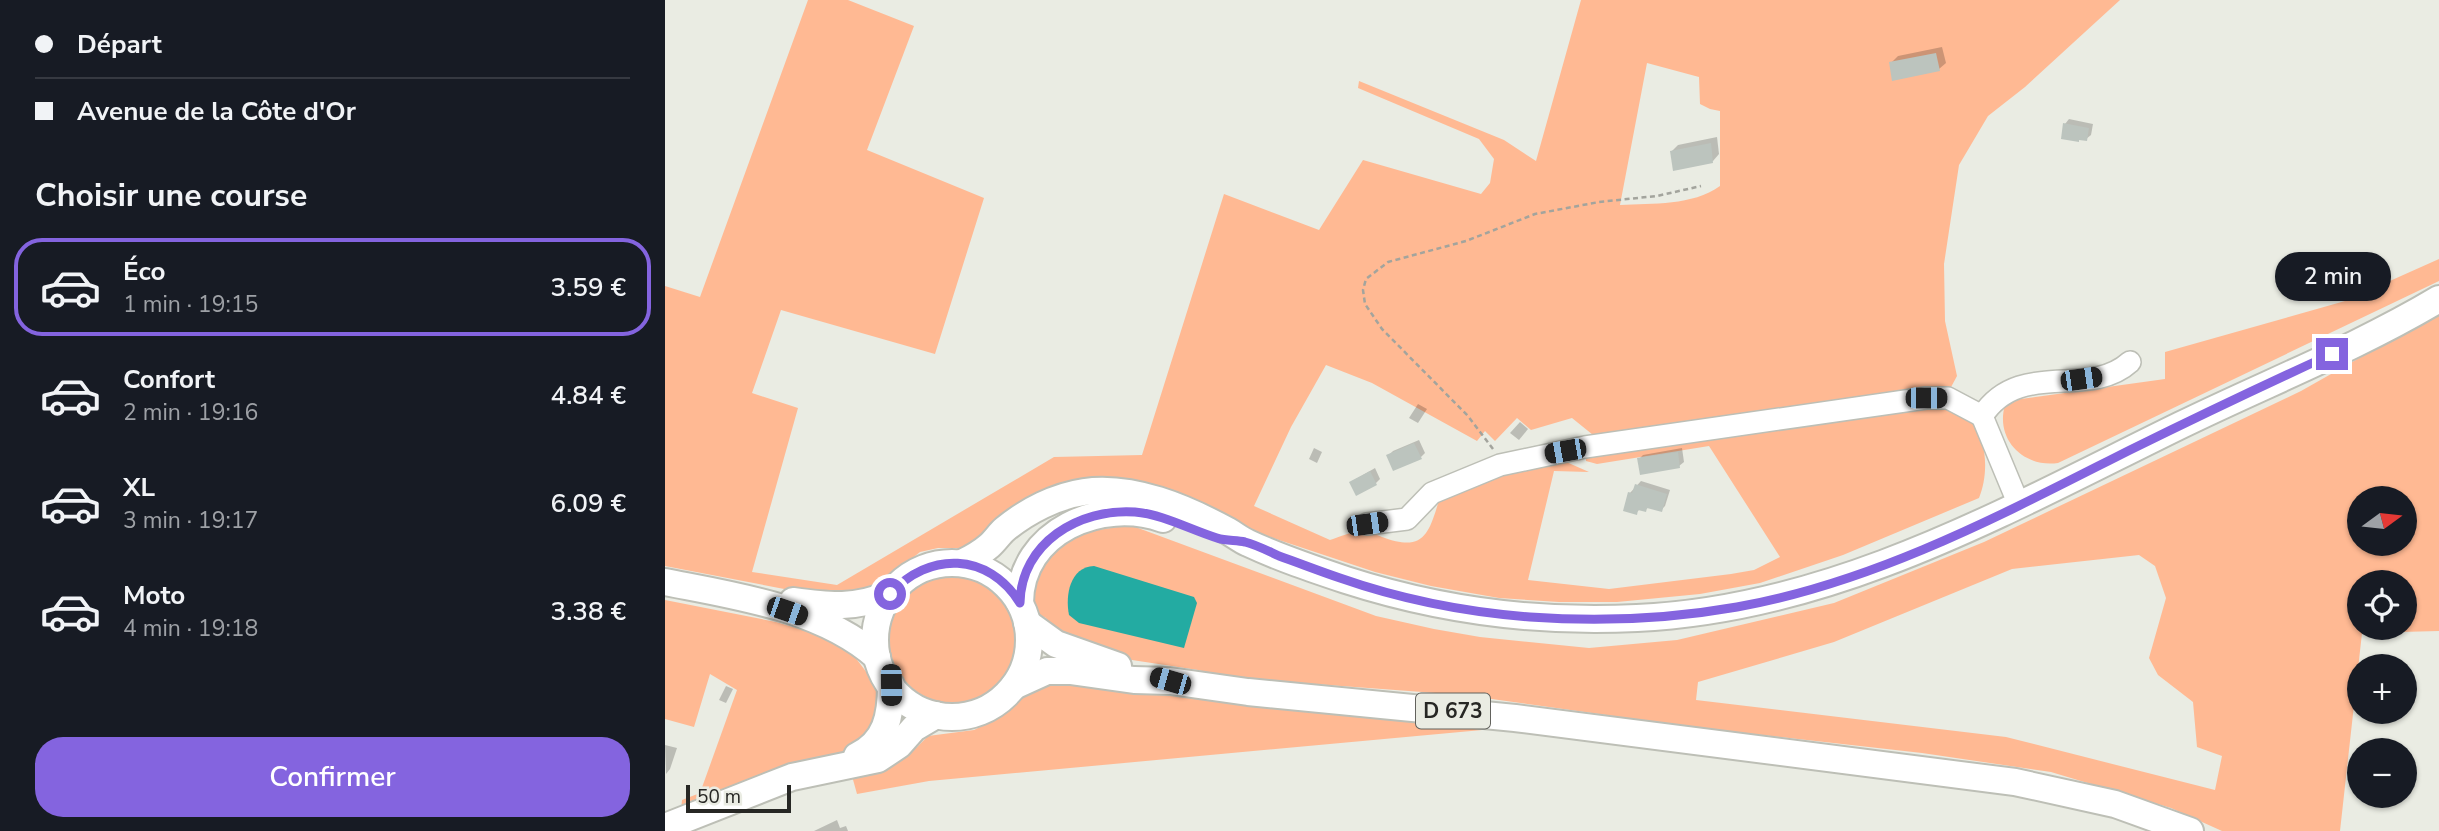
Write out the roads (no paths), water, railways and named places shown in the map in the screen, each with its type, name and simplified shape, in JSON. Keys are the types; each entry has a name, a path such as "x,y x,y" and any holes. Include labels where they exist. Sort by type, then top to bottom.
{"main road":[{"path":"962,563 989,546 1003,530 1049,502 1076,493 1103,490 1152,498 1226,530 1245,542 1344,579 1432,603 1528,617 1582,619 1694,614 1741,606 1823,585 1928,548 2332,354 2439,299"},
{"path":"1023,613 1007,586 991,573 962,563 930,566 914,572 890,594 879,618 875,644 877,657 891,685 906,701 936,715 961,716 973,713 996,703 1014,686 1027,656 1023,577 1038,549 1062,529 1095,515 1136,512 1222,540 1245,542"},
{"path":"665,582 765,602 840,631 856,639 877,657"},
{"path":"765,602 789,600 846,606 861,605 890,594"},
{"name":"D 673","path":"1023,613 1056,644 1170,681"},
{"name":"D 673","path":"1014,686 1035,676 1058,670 1515,718 1989,778 2103,800 2190,831"},
{"path":"830,769 866,752 878,741 888,722 891,685"},
{"path":"665,827 792,778 878,759 899,745 915,728 936,715"}],"street":[{"path":"1982,416 1992,401 2011,388 2104,376 2120,371 2130,362"},
{"path":"1367,524 1407,519 1432,493 1500,465 1585,447 1926,398 1948,398 1982,416 2019,505"}],"water":[{"path":"1094,566 1194,597 1197,603 1184,648 1079,623 1069,615 1069,591 1074,577 1079,571"}]}
